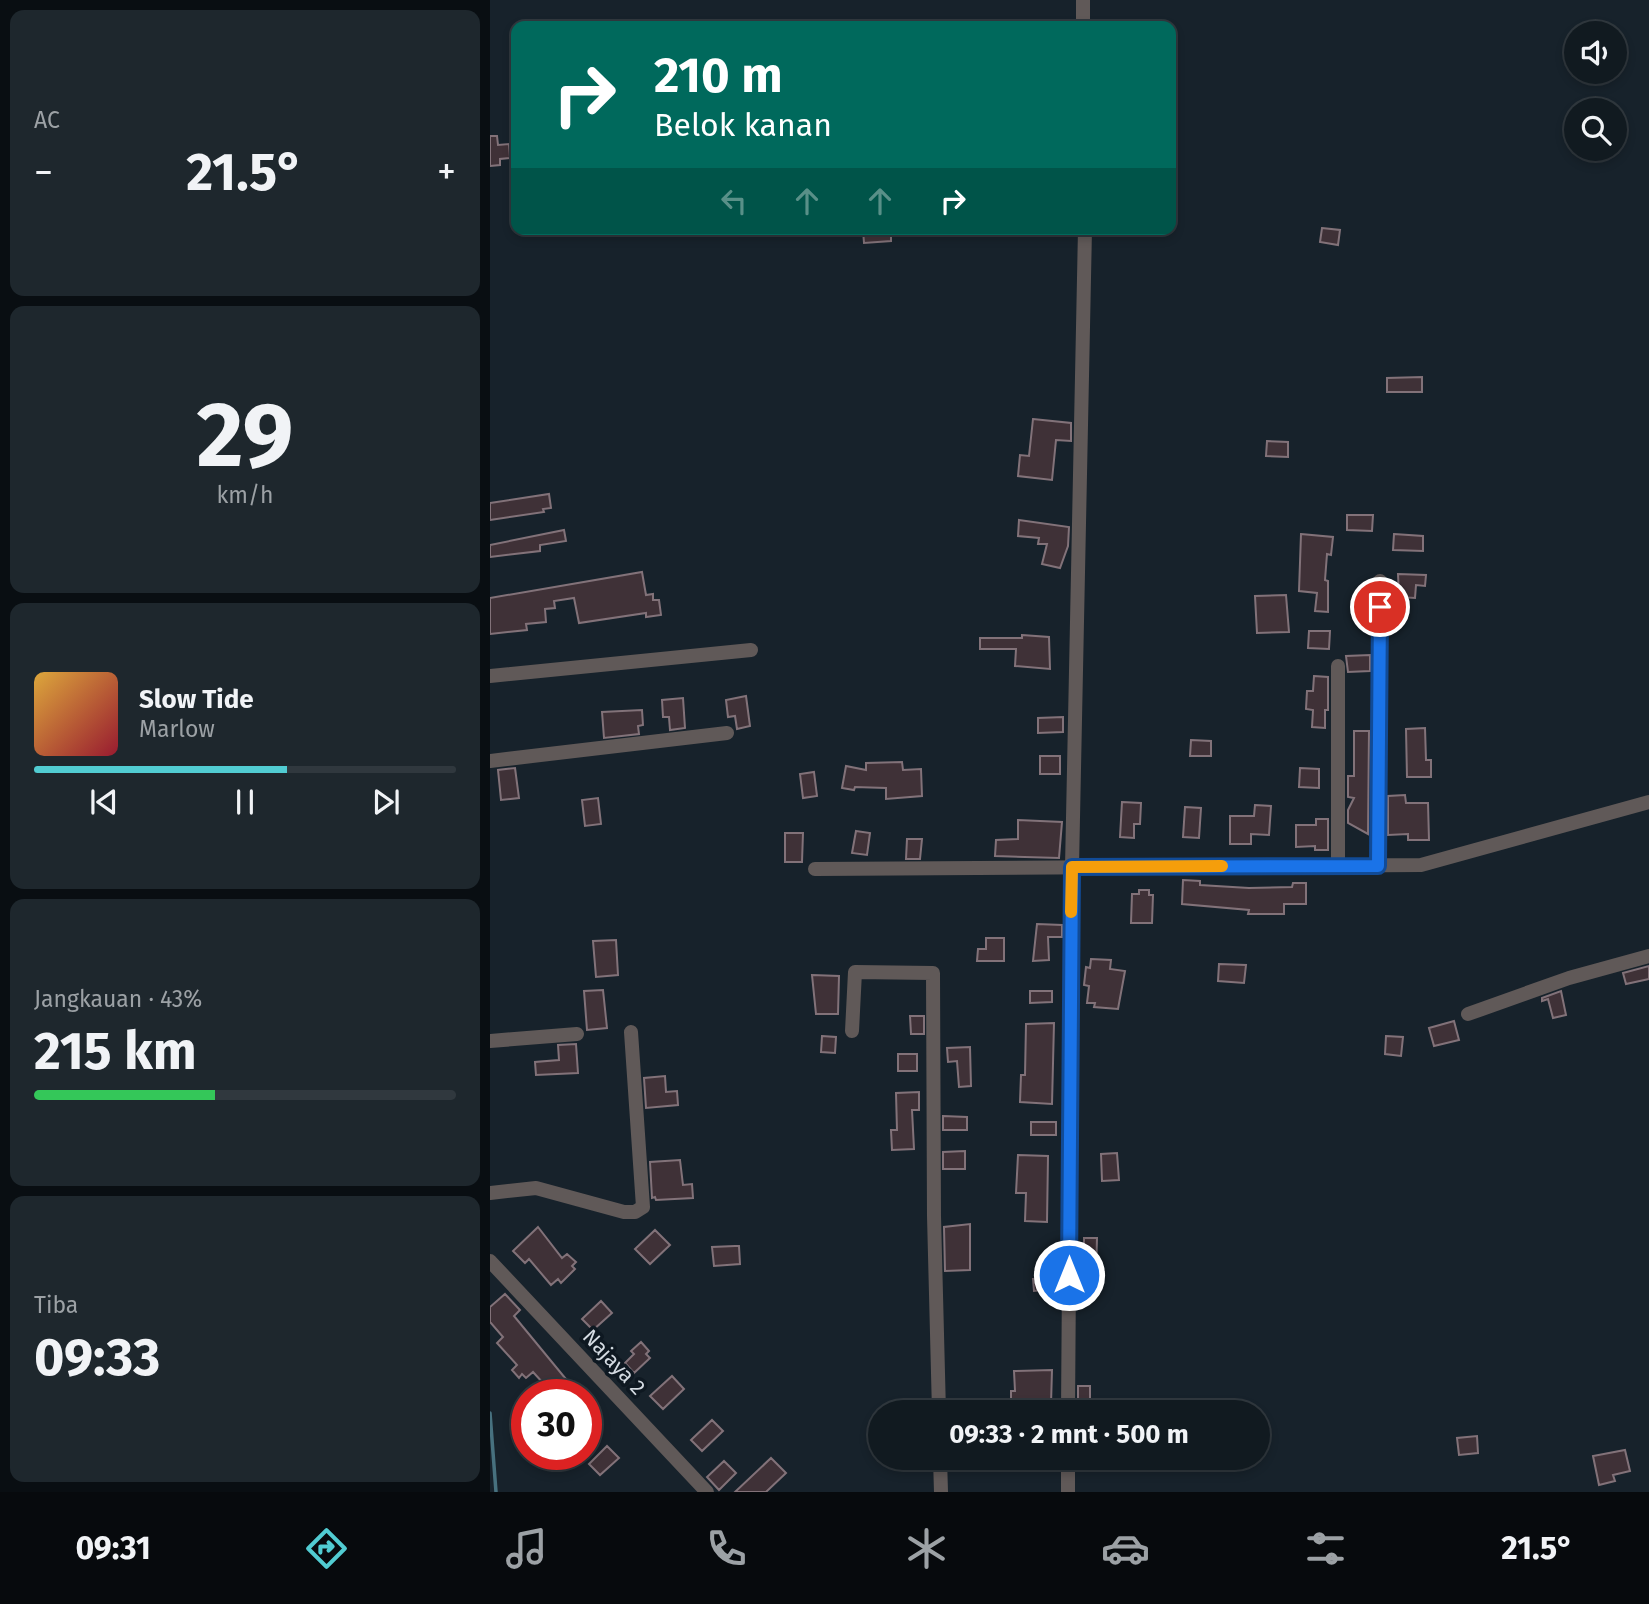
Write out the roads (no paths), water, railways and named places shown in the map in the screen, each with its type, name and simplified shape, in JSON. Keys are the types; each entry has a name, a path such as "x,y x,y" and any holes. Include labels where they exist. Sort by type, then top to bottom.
{"street":[{"path":"1083,0 1083,21"},
{"path":"1068,1400 1072,867 1085,235"},
{"path":"1378,866 1380,581"},
{"path":"490,676 751,650"},
{"path":"1338,666 1338,866"},
{"path":"490,761 727,733"},
{"path":"816,869 1378,866 1433,862 1649,802"},
{"path":"1468,1014 1569,978 1649,956"},
{"path":"852,1031 855,972 933,973 934,1216 939,1400"},
{"path":"490,1193 536,1188 624,1212 635,1212 643,1207 631,1032"},
{"path":"490,1041 577,1034"},
{"name":"Najaya 2","path":"490,1261 707,1492"},
{"path":"940,1470 941,1492"},
{"path":"1068,1470 1068,1492"}],"waterway":[{"path":"490,1413 496,1492"}]}
